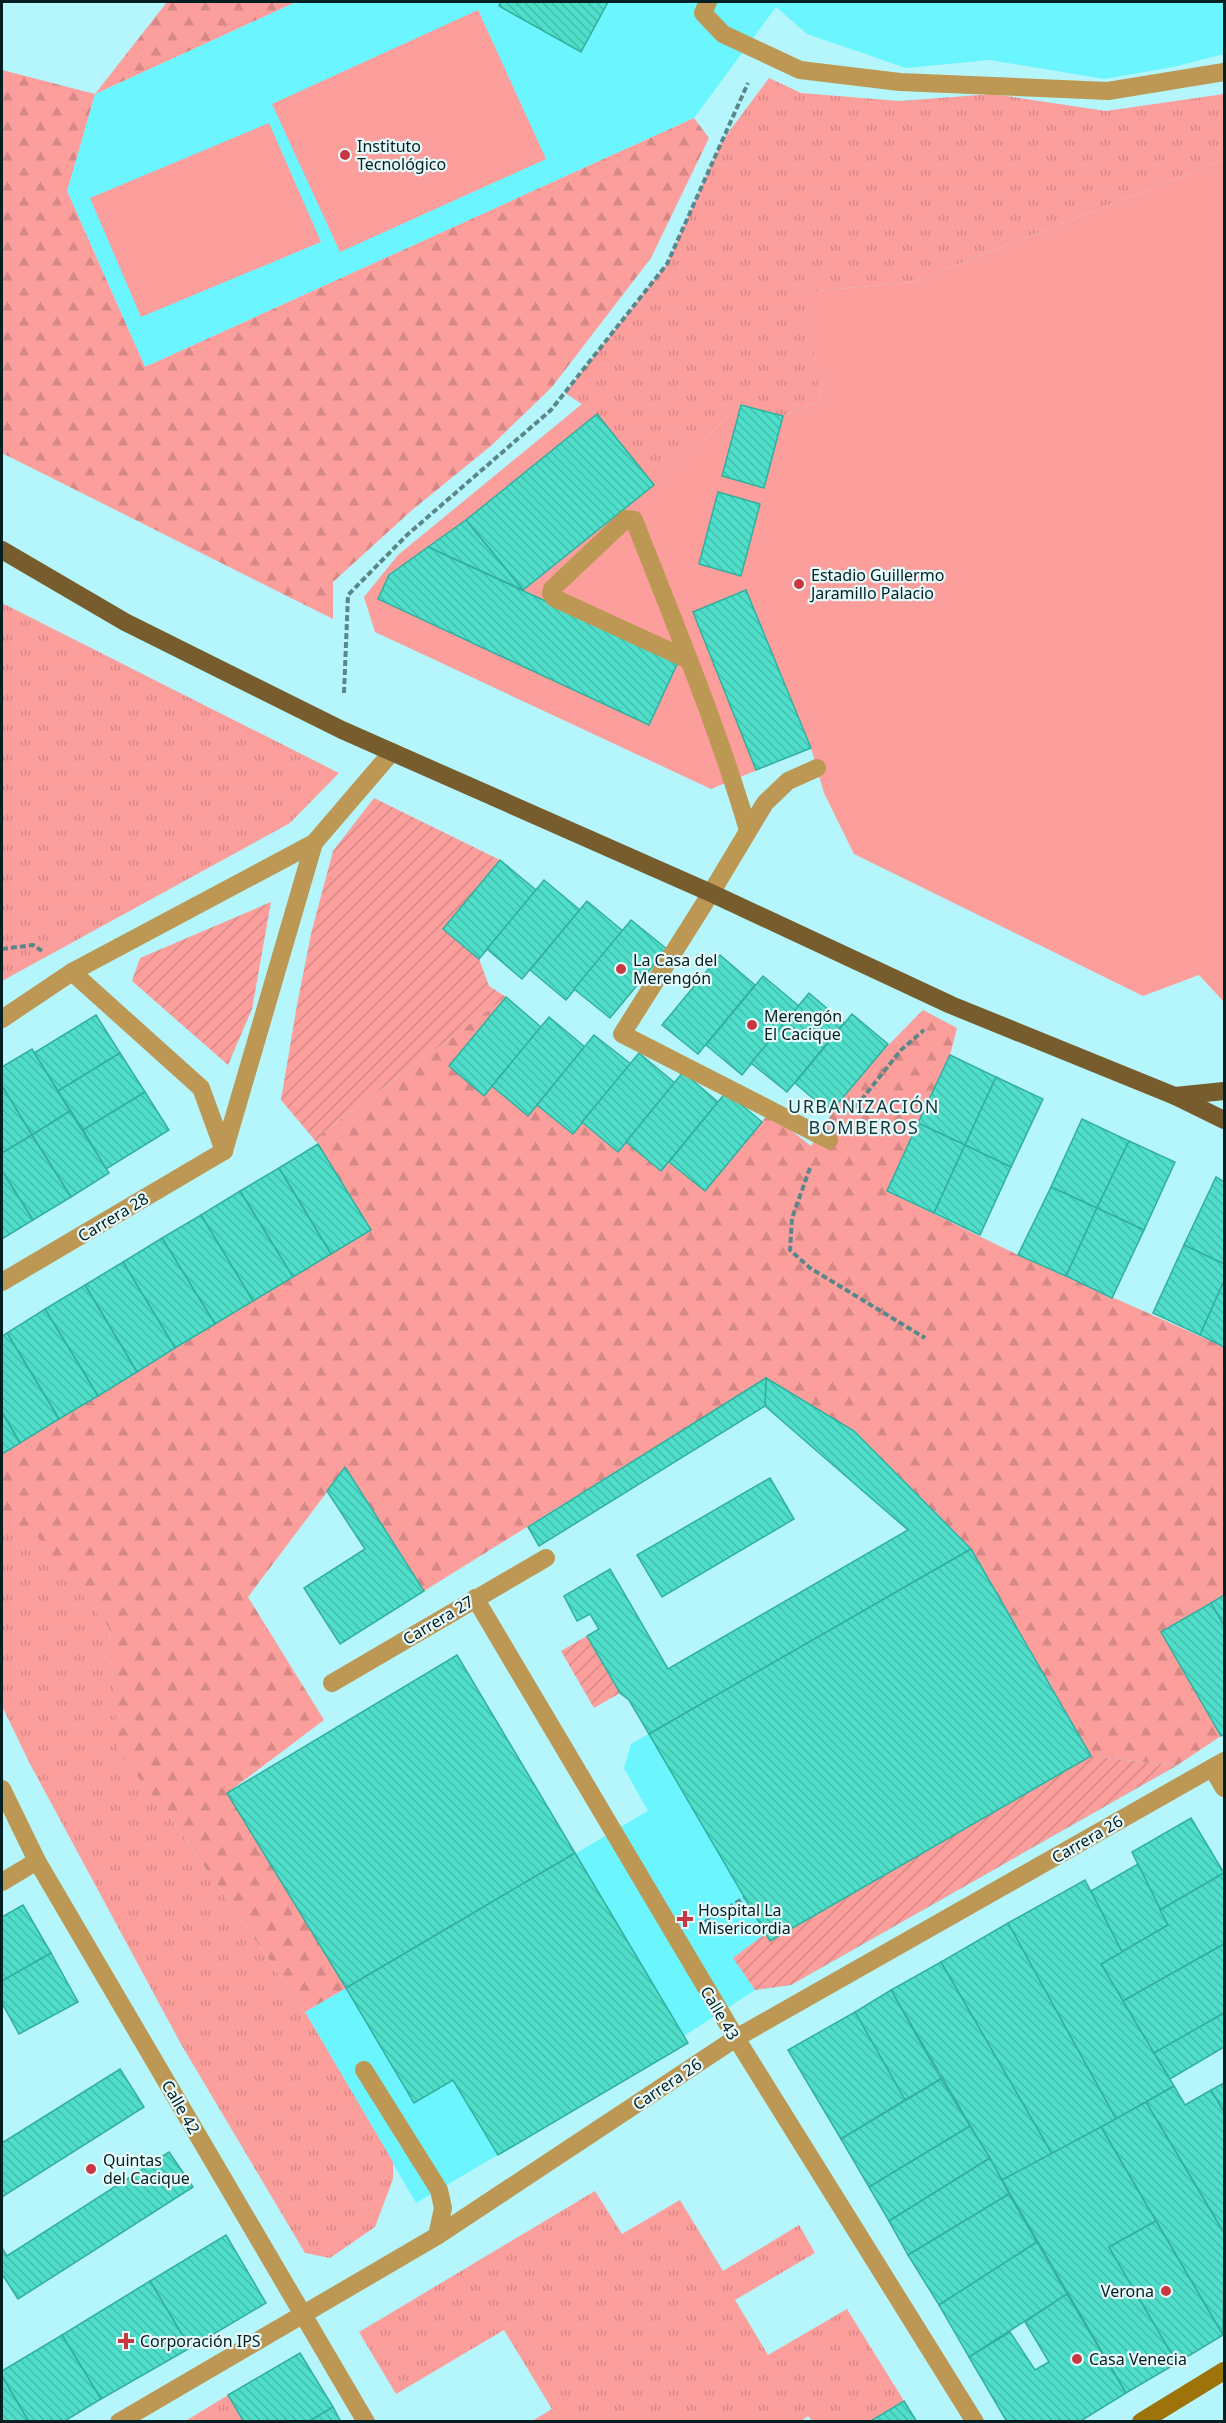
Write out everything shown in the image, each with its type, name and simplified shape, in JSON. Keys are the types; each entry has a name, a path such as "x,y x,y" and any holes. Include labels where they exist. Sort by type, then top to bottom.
{"main road":[{"path":"2,550 125,622 342,730 711,893 951,1005 1175,1096 1224,1120"},
{"path":"1175,1096 1224,1091"},
{"path":"1141,2421 1224,2371"}],"street":[{"path":"708,2 704,13 723,34 800,70 900,82 1108,91 1224,72"},
{"path":"688,660 554,598 550,593 626,519 634,520 688,660 733,780 748,831"},
{"path":"2,1019 72,972 314,843 392,752"},
{"path":"817,768 788,781 765,803 622,1034 830,1140"},
{"path":"224,1151 314,843"},
{"path":"72,972 201,1088 224,1151"},
{"name":"Carrera 28","path":"2,1282 224,1151"},
{"name":"Carrera 27","path":"332,1683 546,1558"},
{"name":"Calle 43","path":"475,1598 736,2038 975,2421"},
{"path":"1218,1764 1224,1788"},
{"name":"Carrera 26","path":"118,2421 437,2236 736,2038 1218,1764"},
{"name":"Calle 42","path":"2,1789 37,1862 366,2421"},
{"path":"2,1882 37,1862"},
{"path":"364,2070 439,2190 443,2208 437,2236"}],"path":[{"path":"342,730 348,595 407,535 551,410 667,264 763,53"},
{"path":"925,1338 810,1268 790,1250 792,1218 811,1164 901,1050 951,1005"},
{"path":"676,1939 744,1898"}],"shaded area":[{"name":"Instituto Tecnológico","path":"296,2 1224,2 1224,54 1173,67 1104,79 990,60 906,68 807,34 776,7 694,118 145,367 67,191 95,94"},
{"name":"Hospital La Misericordia","path":"971,1549 1091,1756 1176,1766 791,1985 755,1990 684,2036 688,2043 416,2203 305,2012 648,1811 624,1768 631,1744"}],"green space":[{"path":"167,2 296,2 95,94"},
{"path":"478,10 546,159 340,252 272,104"},
{"path":"2,70 95,94 67,191 145,367 694,118 709,138 651,258 552,387 492,445 411,511 333,582 333,619 2,453"},
{"path":"769,78 801,93 899,101 993,94 1106,111 1224,94 1224,160 913,282 805,292 821,401 783,416 741,405 654,485 597,414 565,393 667,264 722,141"},
{"path":"269,123 321,242 141,317 90,198"},
{"name":"Estadio Guillermo Jaramillo Palacio","path":"1224,160 1224,1002 1199,975 1143,996 854,854 824,793 811,748 711,789 375,632 364,597 398,555 582,404 597,414 655,484 741,405 783,416 821,401 804,292 913,282"},
{"path":"2,603 339,773 290,823 2,981"},
{"path":"374,798 500,860 443,929 479,959 489,986 506,997 322,1133 318,1144 281,1100 311,934 333,851"},
{"path":"271,902 252,1009 228,1065 132,981 140,958"},
{"path":"506,997 449,1066 484,1095 492,1086 528,1116 537,1105 573,1134 582,1122 618,1152 626,1142 661,1171 669,1162 705,1191 769,1113 811,1146 835,1109 862,1074 923,1010 957,1028 950,1055 887,1191 1018,1255 1224,1347 1224,1595 1161,1632 1221,1736 1176,1766 1091,1756 971,1549 854,1431 766,1378 424,1591 345,1468 248,1597 324,1720 227,1793 346,1988 305,2012 170,1817 118,1752 109,1628 33,1531 2,1524 2,1454 370,1230 318,1144 322,1133"},
{"path":"2,1524 33,1530 109,1628 119,1752 170,1817 305,2012 393,2162 393,2179 375,2227 330,2258 305,2253 181,2044 29,1762 2,1706"},
{"path":"587,1636 620,1693 594,1708 561,1651"},
{"path":"1091,1756 1176,1766 791,1985 755,1990 733,1958 765,1934 770,1941"},
{"path":"595,2191 622,2234 680,2200 723,2271 799,2225 815,2253 735,2300 768,2355 847,2309 904,2401 870,2421 812,2421 808,2416 800,2422 532,2421 552,2409 504,2330 396,2394 359,2332"},
{"path":"228,2395 244,2422 184,2422"}],"building":[{"path":"501,2 608,2 581,52 499,6"},
{"path":"741,405 783,416 764,488 722,476"},
{"path":"597,414 654,485 523,590 466,520"},
{"path":"718,492 760,504 741,576 699,564"},
{"path":"466,520 523,590 428,547"},
{"path":"428,547 678,662 649,725 378,599 389,575"},
{"path":"746,590 811,748 756,770 693,612"},
{"path":"500,860 536,890 479,959 443,929"},
{"path":"544,880 580,910 522,979 487,949"},
{"path":"587,901 623,931 566,1000 530,970"},
{"name":"La Casa del Merengón","path":"631,920 667,949 610,1018 574,989"},
{"path":"720,955 755,985 698,1054 662,1025"},
{"name":"Merengón El Cacique","path":"763,976 799,1006 742,1075 706,1045"},
{"path":"809,993 844,1023 787,1092 751,1063"},
{"path":"506,997 541,1027 484,1096 449,1066"},
{"path":"852,1014 888,1044 830,1113 795,1083"},
{"path":"96,1015 120,1053 58,1091 34,1053"},
{"path":"549,1017 585,1047 528,1116 492,1086"},
{"path":"594,1035 631,1064 573,1134 537,1105"},
{"path":"32,1049 70,1111 32,1135 2,1086 2,1067"},
{"path":"120,1053 145,1092 83,1130 58,1091"},
{"path":"639,1053 675,1083 618,1152 582,1122"},
{"path":"950,1055 996,1077 965,1145 918,1123"},
{"path":"683,1072 718,1102 661,1171 626,1142"},
{"path":"996,1077 1043,1099 1011,1167 965,1145"},
{"path":"2,1086 32,1135 2,1153"},
{"path":"145,1092 169,1130 106,1169 83,1130"},
{"path":"726,1092 762,1122 705,1191 669,1162"},
{"path":"70,1111 109,1173 71,1197 32,1135"},
{"path":"1082,1119 1129,1141 1097,1208 1051,1187"},
{"path":"918,1123 965,1145 934,1213 887,1191"},
{"path":"32,1135 71,1197 33,1220 2,1171 2,1153"},
{"path":"1129,1141 1175,1162 1144,1230 1097,1208"},
{"path":"318,1144 371,1230 331,1254 279,1168"},
{"path":"965,1145 1011,1167 980,1235 934,1213"},
{"path":"279,1168 331,1254 293,1277 240,1191"},
{"path":"2,1171 33,1220 2,1239"},
{"path":"1216,1177 1224,1182 1224,1264 1184,1245"},
{"path":"1051,1187 1097,1208 1066,1276 1018,1255"},
{"path":"240,1191 293,1277 253,1301 201,1215"},
{"path":"1097,1208 1144,1230 1112,1298 1066,1276"},
{"path":"201,1215 253,1301 215,1324 162,1238"},
{"path":"162,1238 215,1324 175,1348 123,1262"},
{"path":"1184,1245 1224,1264 1224,1281 1200,1335 1153,1313"},
{"path":"123,1262 175,1348 137,1372 85,1285"},
{"path":"1224,1281 1224,1347 1200,1335"},
{"path":"85,1285 137,1372 98,1396 45,1309"},
{"path":"45,1309 98,1396 59,1419 7,1333"},
{"path":"7,1333 59,1419 20,1443 2,1412 2,1336"},
{"path":"766,1378 854,1431 971,1549 649,1734 629,1700 620,1693 587,1636 599,1629 590,1614 577,1621 564,1596 610,1569 668,1669 908,1530 765,1406"},
{"path":"766,1378 765,1406 539,1546 528,1527"},
{"path":"2,1412 20,1443 2,1454"},
{"path":"345,1467 424,1591 340,1644 304,1588 365,1549 327,1491"},
{"path":"770,1478 794,1519 662,1597 637,1555"},
{"path":"971,1549 1091,1756 770,1941 649,1734"},
{"path":"1224,1595 1224,1626 1211,1603"},
{"path":"1211,1603 1224,1626 1224,1734 1221,1736 1161,1632"},
{"path":"457,1655 575,1853 346,1988 227,1793"},
{"path":"1191,1818 1224,1873 1160,1910 1132,1852"},
{"path":"575,1853 688,2043 498,2155 453,2080 414,2103 346,1988"},
{"path":"1138,1864 1168,1925 1122,1952 1091,1891"},
{"path":"1224,1873 1224,1944 1123,2001 1101,1964 1168,1925 1160,1910"},
{"path":"1085,1880 1122,1952 1101,1964 1174,2086 1116,2119 1008,1923"},
{"path":"23,1905 51,1953 2,1981 2,1917"},
{"path":"1008,1923 1116,2119 1052,2154 941,1962"},
{"path":"1224,1944 1224,2013 1154,2053 1123,2001"},
{"path":"51,1953 78,2002 19,2034 2,2003 2,1981"},
{"path":"941,1962 1052,2154 1002,2180 891,1990"},
{"path":"891,1990 941,2079 905,2100 855,2012"},
{"path":"855,2012 905,2100 841,2139 788,2050"},
{"path":"1224,2013 1224,2047 1170,2079 1154,2053"},
{"path":"120,2069 144,2107 2,2197 2,2143"},
{"path":"941,2079 970,2126 869,2187 841,2139"},
{"path":"1224,2083 1224,2112 1211,2090"},
{"path":"1174,2086 1185,2105 1211,2090 1224,2112 1224,2233 1146,2102"},
{"path":"1146,2102 1224,2233 1223,2335 1101,2127"},
{"path":"970,2126 990,2158 889,2221 869,2187"},
{"path":"1101,2127 1156,2221 1109,2247 1177,2363 1126,2393 1002,2180"},
{"path":"169,2152 193,2187 18,2299 2,2274 2,2248 7,2256"},
{"path":"990,2158 1009,2194 908,2255 889,2221"},
{"path":"1009,2194 1037,2242 939,2305 908,2255"},
{"name":"Verona","path":"1156,2221 1223,2335 1177,2363 1109,2247"},
{"path":"226,2235 266,2303 190,2348 150,2281"},
{"path":"1037,2242 1067,2294 969,2357 939,2305"},
{"name":"Corporación IPS","path":"150,2281 190,2348 101,2399 62,2335"},
{"name":"Casa Venecia","path":"1067,2294 1126,2393 1079,2422 1007,2422 969,2357 1010,2332 1035,2370 1049,2362 1025,2322"},
{"path":"62,2335 101,2399 63,2422 29,2422 2,2376 2,2371"},
{"path":"300,2353 333,2407 308,2422 244,2422 228,2395"},
{"path":"2,2376 29,2422 2,2422"},
{"path":"904,2401 917,2422 869,2422"},
{"path":"333,2407 341,2422 308,2422"}],"place":[{"name":"Instituto Tecnológico","path":"345,155"},
{"name":"Estadio Guillermo Jaramillo Palacio","path":"799,584"},
{"name":"La Casa del Merengón","path":"621,969"},
{"name":"Merengón El Cacique","path":"752,1025"},
{"name":"Hospital La Misericordia","path":"685,1919"},
{"name":"Quintas del Cacique","path":"91,2169"},
{"name":"Verona","path":"1166,2291"},
{"name":"Corporación IPS","path":"126,2341"},
{"name":"Casa Venecia","path":"1077,2359"}],"district":[{"name":"URBANIZACIÓN BOMBEROS","path":"864,1117"}]}
